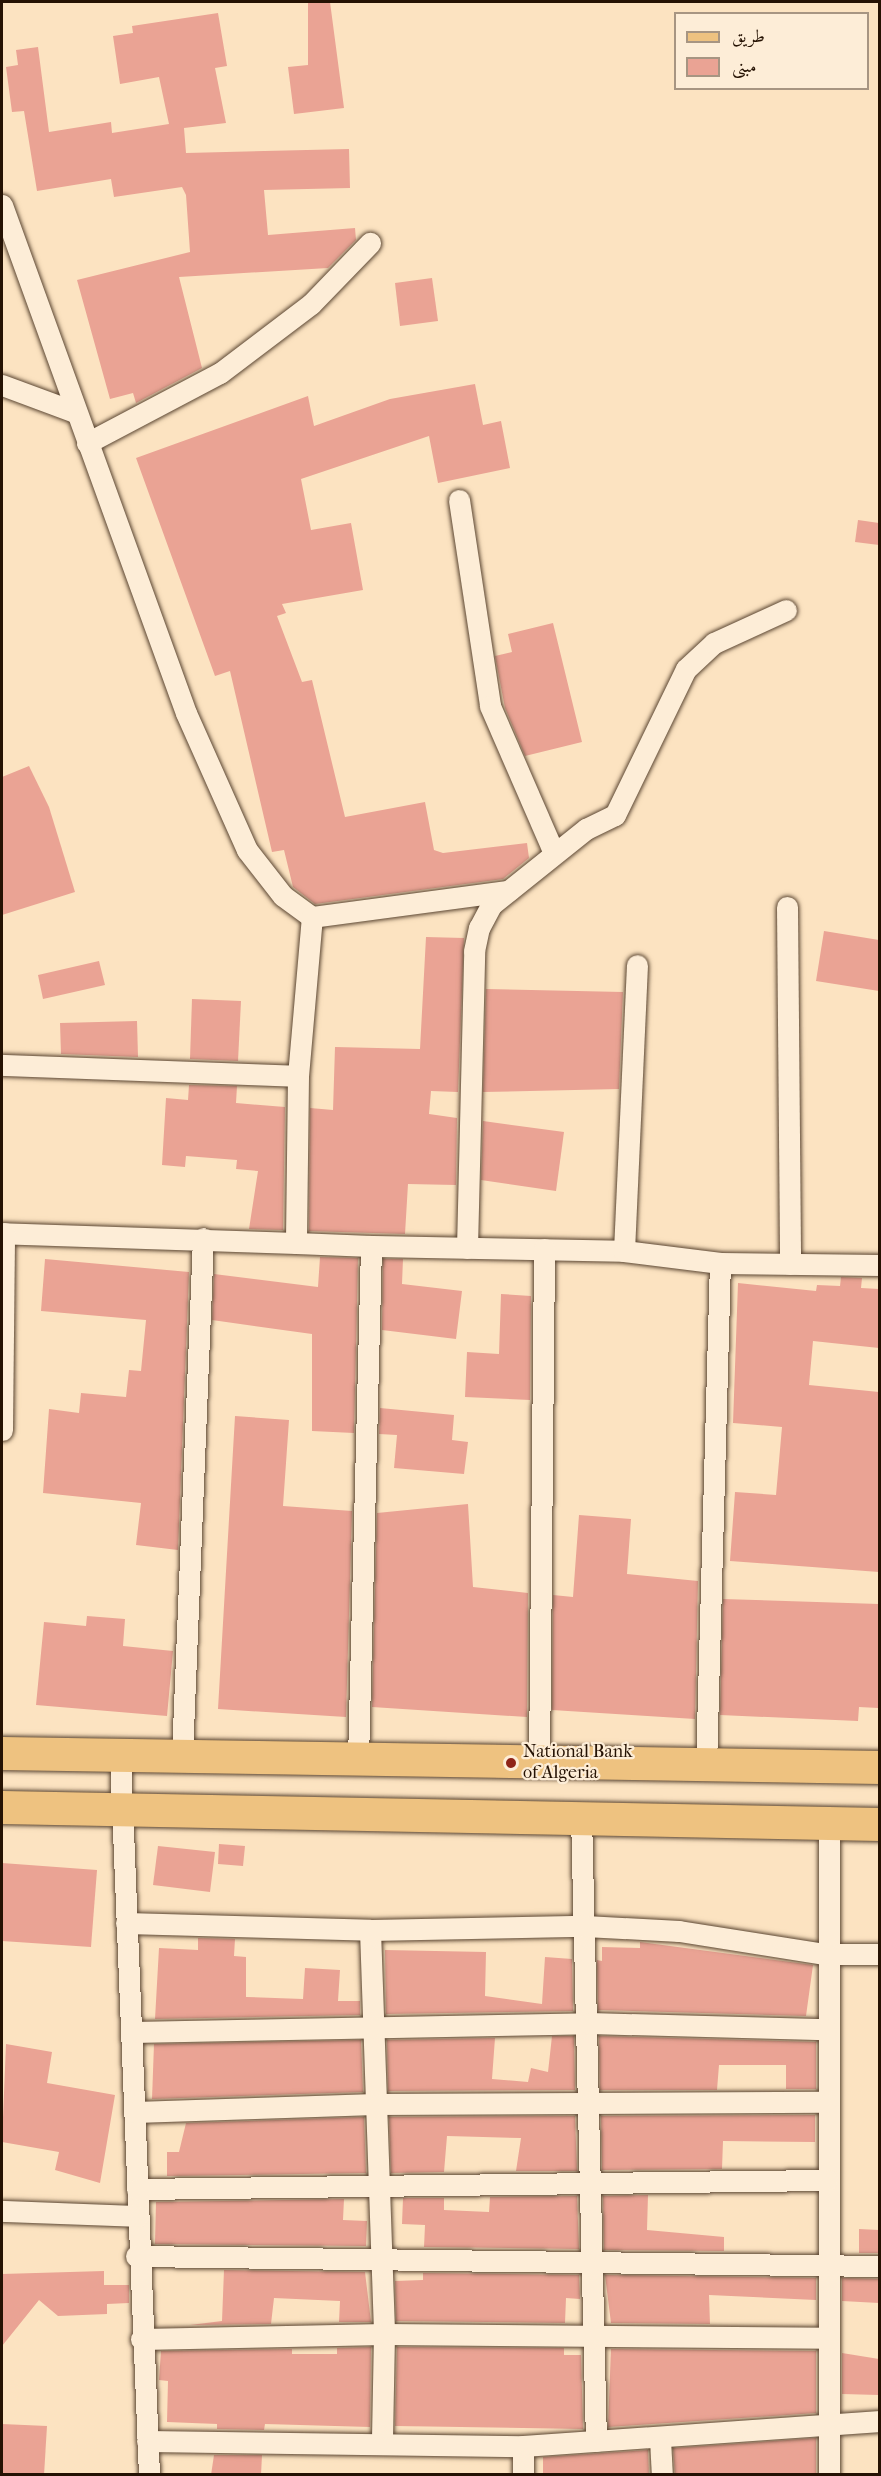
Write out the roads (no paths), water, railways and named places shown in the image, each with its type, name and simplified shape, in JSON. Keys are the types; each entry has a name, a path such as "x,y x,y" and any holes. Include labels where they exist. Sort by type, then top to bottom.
{"main road":[{"path":"2,1753 879,1767"},
{"path":"2,1807 581,1815 879,1824"}],"street":[{"path":"2,205 75,412 186,713 247,850 283,896 312,917 508,891"},
{"path":"87,443 220,374 311,304 370,243"},
{"path":"2,385 75,412"},
{"path":"459,500 490,706 554,853"},
{"path":"467,1248 474,951 491,905 554,853 615,815 686,669 714,643 786,610"},
{"path":"787,908 790,1264"},
{"path":"296,1243 298,1076 312,917"},
{"path":"624,1251 637,965"},
{"path":"2,1065 298,1076"},
{"path":"2,1430 3,1233 203,1238 371,1246 624,1251 720,1263 879,1265"},
{"path":"182,1755 203,1238"},
{"path":"358,1758 371,1246"},
{"path":"539,1763 544,1249"},
{"path":"706,1766 720,1263"},
{"path":"120,1756 135,2112 138,2216 136,2256 149,2475"},
{"path":"581,1815 592,2106 590,2266 596,2441"},
{"path":"829,1821 825,1954 829,2475"},
{"path":"126,1923 370,1930 585,1926 679,1931 825,1954 879,1954"},
{"path":"370,1930 376,2029 376,2184 384,2334 382,2443"},
{"path":"132,2032 376,2029 589,2023 826,2029"},
{"path":"135,2112 375,2104 592,2106 826,2103"},
{"path":"137,2188 376,2184 592,2185 827,2180"},
{"path":"2,2211 138,2216"},
{"path":"136,2256 380,2258 590,2266 879,2266"},
{"path":"141,2339 384,2334 592,2339 828,2338"},
{"path":"147,2440 523,2446 660,2439 879,2421"},
{"path":"660,2439 662,2475"},
{"path":"523,2446 523,2475"}],"place":[{"name":"National Bank of Algeria","path":"511,1763"}]}
